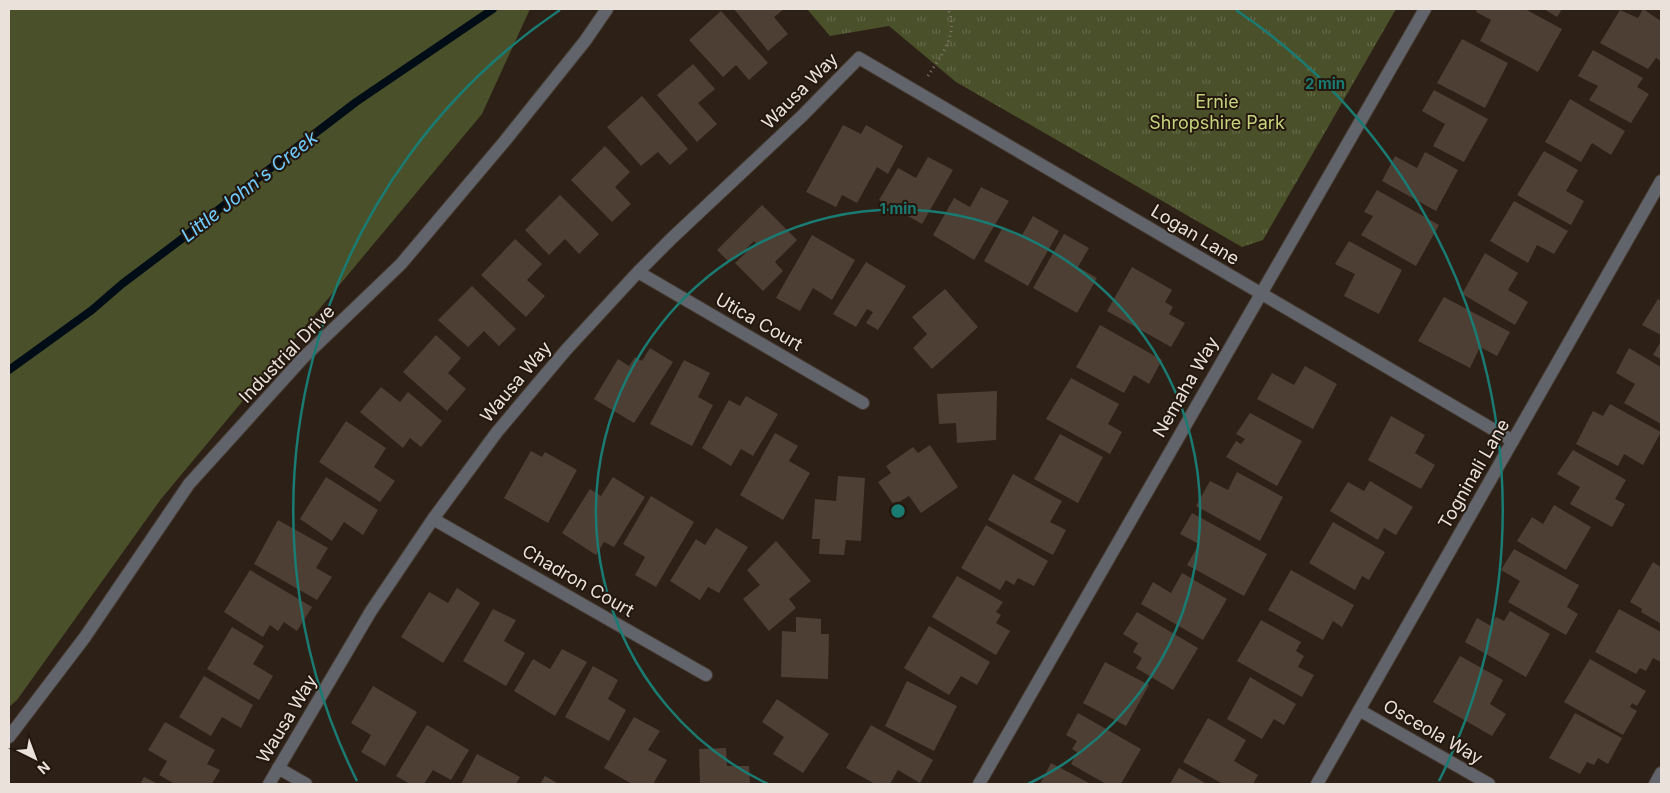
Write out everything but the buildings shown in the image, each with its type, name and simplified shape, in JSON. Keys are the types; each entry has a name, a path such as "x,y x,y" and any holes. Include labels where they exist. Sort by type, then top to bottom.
{"street":[{"name":"Industrial Drive","path":"9,737 85,637 189,484 303,358 401,264 510,135 607,9"},
{"name":"Nemaha Way","path":"979,784 1424,9"},
{"name":"Logan Lane","path":"859,58 1513,441"},
{"name":"Wausa Way","path":"269,784 371,611 433,519 497,432 566,350 638,272 802,116 859,58"},
{"name":"Togninali Lane","path":"1317,784 1661,181"},
{"name":"Utica Court","path":"638,272 863,403"},
{"name":"Chadron Court","path":"433,519 706,675"},
{"name":"Osceola Way","path":"1359,710 1489,784"},
{"path":"278,768 306,784"},
{"path":"1655,784 1661,773"}],"path":[{"path":"919,92 950,39 952,18 948,9"}],"green space":[{"path":"9,9 530,9 482,114 161,499 17,700 9,707"},
{"name":"Ernie Shropshire Park","path":"807,9 1396,9 1263,240 1242,247 956,82 889,26 830,36"}],"waterway":[{"name":"Little John's Creek","path":"9,370 92,310 122,284 356,102 493,9"}]}
